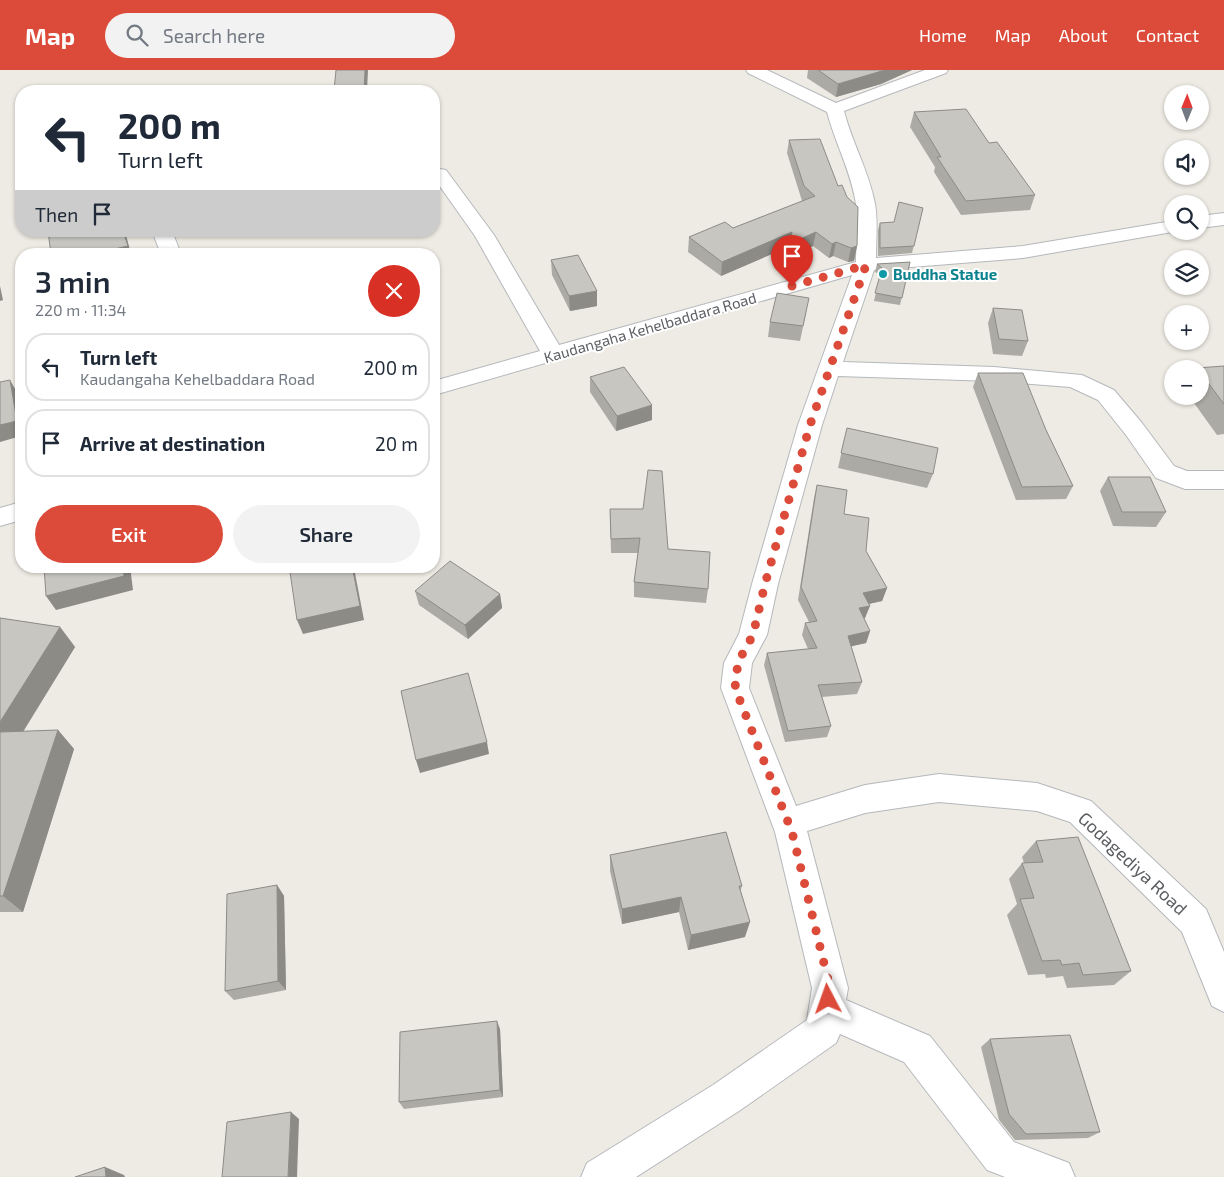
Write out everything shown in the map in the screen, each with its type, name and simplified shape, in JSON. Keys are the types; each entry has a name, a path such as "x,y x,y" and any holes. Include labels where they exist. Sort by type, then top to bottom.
{"street":[{"path":"754,70 835,109 940,70"},
{"path":"601,1177 726,1098 823,1030 830,988 792,832 735,688 738,662 753,635 765,584 810,425 866,265 866,205 854,160 840,129 835,109"},
{"path":"440,174 484,235 554,354"},
{"path":"1209,220 1224,218"},
{"name":"Kaudangaha Kehelbaddara Road","path":"440,386 866,265 1023,252 1164,228"},
{"path":"830,369 994,374 1074,380 1106,395 1134,428 1164,472 1185,480 1224,480"},
{"path":"0,517 15,512"},
{"name":"Godagediya Road","path":"787,822 865,799 939,788 1037,797 1080,811 1194,921 1224,994"},
{"path":"827,1010 917,1049 1001,1156 1055,1177"}],"building":[{"path":"336,70 365,70 364,85 335,85"},
{"path":"818,70 885,70 838,84"},
{"path":"966,109 989,143 997,142 1035,195 966,201 937,157 941,157 914,112"},
{"path":"820,139 838,186 842,185 847,197 858,207 857,246 851,248 836,242 832,244 816,232 789,244 792,232 722,262 689,237 725,222 733,228 815,196 804,186 789,140"},
{"path":"899,202 923,208 914,246 880,248 880,223 894,222"},
{"path":"49,237 125,237 128,246 119,248 50,248"},
{"path":"578,255 597,291 569,296 551,260"},
{"path":"910,262 902,298 875,293 882,268 877,264"},
{"path":"777,293 809,298 803,326 770,322"},
{"path":"993,308 1022,310 1028,341 999,339"},
{"path":"1224,366 1224,404 1209,384 1209,367"},
{"path":"624,367 652,405 617,416 590,377"},
{"path":"978,373 1023,373 1046,430 1073,486 1022,487"},
{"path":"10,380 15,421 0,425 0,382"},
{"path":"847,428 938,448 933,474 841,453"},
{"path":"648,470 662,471 668,549 710,552 708,589 634,582 640,538 611,539 610,509 643,509"},
{"path":"1108,477 1150,477 1166,512 1122,512"},
{"path":"817,485 847,490 844,514 869,518 866,551 887,588 863,593 870,606 859,608 870,631 848,636 862,682 818,685 831,726 788,731 767,653 817,648 805,623 817,621 801,587"},
{"path":"450,561 500,594 465,625 415,591 436,573 440,573 440,570"},
{"path":"44,573 124,573 124,576 46,596"},
{"path":"290,573 353,573 360,606 297,620"},
{"path":"0,618 60,627 0,722"},
{"path":"468,673 487,742 416,760 401,691"},
{"path":"58,730 3,896 0,896 0,732"},
{"path":"726,832 742,886 739,886 750,922 691,935 681,897 622,909 610,855"},
{"path":"1078,837 1131,971 1083,975 1079,963 1062,965 1060,960 1042,961 1020,899 1034,898 1022,863 1043,862 1036,841"},
{"path":"277,885 278,981 225,991 227,894"},
{"path":"497,1021 500,1090 399,1102 400,1032"},
{"path":"1070,1035 1100,1132 1026,1134 1009,1114 990,1039"},
{"path":"291,1112 288,1177 222,1177 227,1122"},
{"path":"105,1167 106,1177 75,1177"}],"place":[{"name":"Buddha Statue","path":"883,274"}],"route":[{"path":"792,286 866,265 810,425 765,584 753,635 738,662 735,688 792,832 830,988 828,999"}]}
